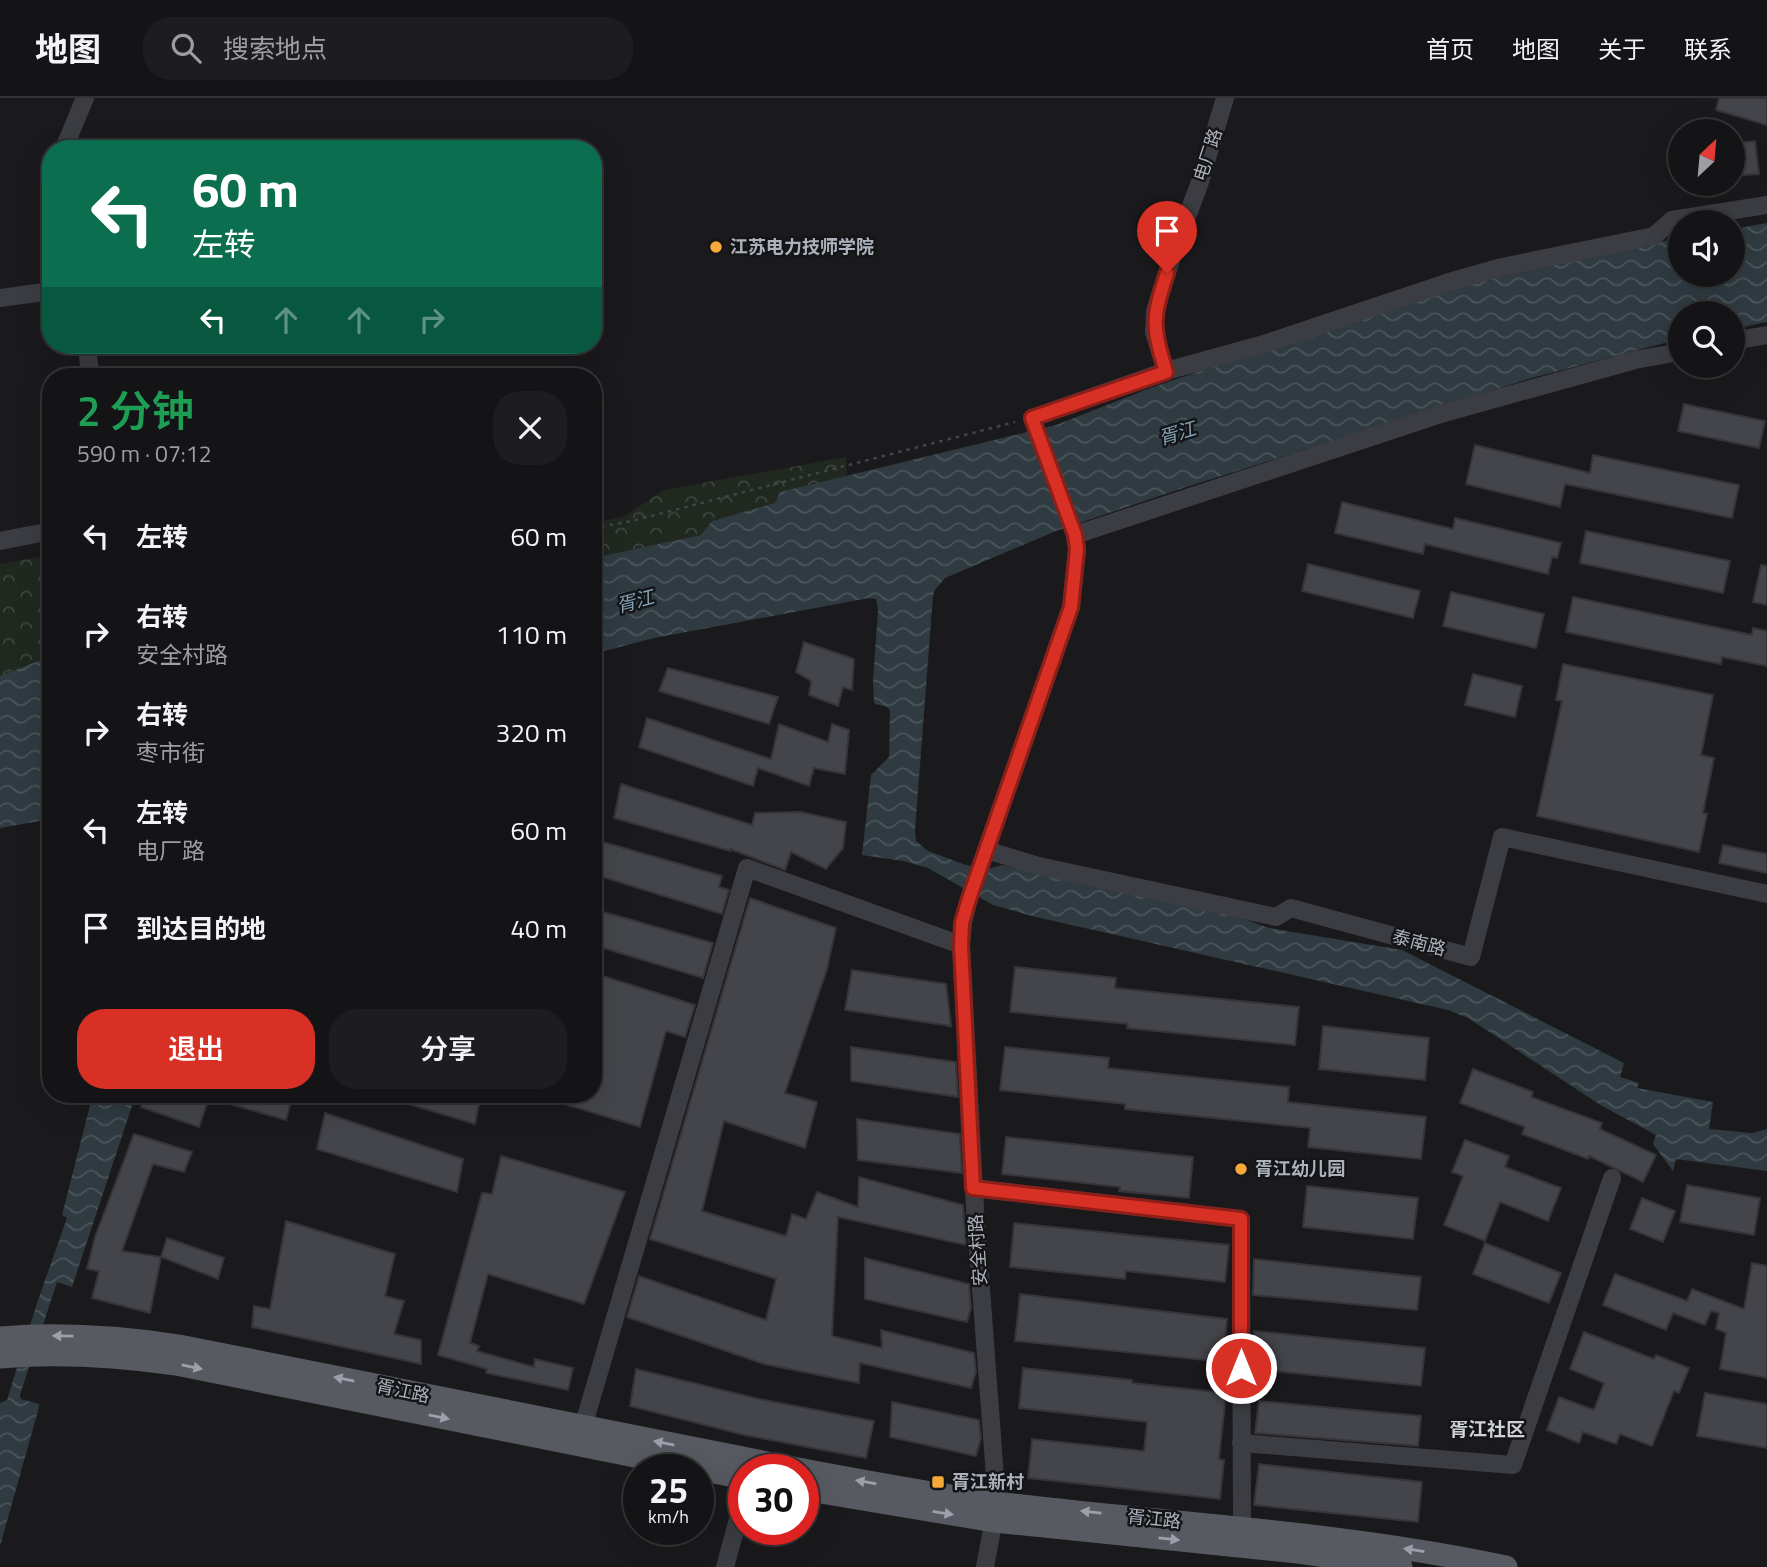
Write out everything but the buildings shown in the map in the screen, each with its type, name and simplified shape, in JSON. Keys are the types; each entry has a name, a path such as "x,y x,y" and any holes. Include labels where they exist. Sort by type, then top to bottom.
{"main road":[{"name":"胥江路","path":"0,1338 48,1336 125,1348 200,1369 728,1475"},
{"name":"胥江路","path":"0,1357 180,1346 728,1455"},
{"name":"胥江路","path":"819,1473 996,1512 1242,1527 1365,1542 1492,1566"},
{"name":"胥江路","path":"819,1491 1401,1567"}],"street":[{"path":"67,140 85,98"},
{"name":"电厂路","path":"1166,372 1154,332 1155,311 1200,181 1225,98"},
{"path":"1034,422 1166,372 1264,344 1449,282 1502,267 1654,236 1672,220 1767,205"},
{"path":"0,298 42,292"},
{"path":"1745,339 1767,335"},
{"path":"1074,532 1444,413 1635,360 1668,354"},
{"name":"安全村路","path":"985,1567 996,1512 973,1188 961,946 962,923 968,902 1071,607 1077,549 1074,532 1034,422"},
{"path":"0,541 42,533"},
{"name":"泰南路","path":"983,856 1276,917 1291,908 1471,957 1502,837 1767,894"},
{"path":"583,1427 747,868 961,946"},
{"path":"1241,1443 1513,1465 1612,1178"},
{"path":"973,1188 1241,1219 1242,1527"},
{"path":"725,1567 731,1545"}],"path":[{"path":"602,526 1034,422"}],"green space":[{"path":"846,457 847,476 781,492 776,503 712,521 701,535 602,556 602,521 623,517 664,490"},
{"path":"42,557 42,660 0,676 0,564"}],"water":[{"name":"胥江","path":"1767,223 1767,322 1745,327 1745,301 1668,301 1668,342 1528,379 1177,490 1056,531 945,578 933,596 916,841 928,851 966,865 988,869 1002,865 1244,919 1269,928 1402,950 1624,1063 1620,1077 1639,1083 1637,1088 1713,1102 1709,1129 1752,1133 1767,1129 1767,1171 1676,1159 1673,1171 1653,1144 1656,1135 1602,1106 1468,1018 1448,1010 1036,917 993,905 928,868 862,855 871,775 889,757 890,710 875,704 874,701 878,610 876,599 869,598 654,638 602,652 602,556 701,535 712,521 775,503 780,492 1056,425 1153,387 1451,286 1668,240 1668,287 1745,287 1745,227"},
{"path":"42,660 42,821 0,828 0,676"},
{"path":"91,1103 133,1103 72,1287 57,1282 20,1395 21,1399 39,1404 0,1546 0,1403 7,1400 67,1218 62,1215"}],"place":[{"name":"江苏电力技师学院","path":"716,247"},
{"name":"胥江幼儿园","path":"1241,1169"},
{"name":"胥江新村","path":"938,1482"}],"district":[{"name":"胥江社区","path":"1487,1429"}],"route":[{"path":"1167,273 1155,311 1154,332 1166,372 1032,418 1073,528 1077,549 1071,607 962,923 973,1188 1241,1219 1241,1368"}]}
